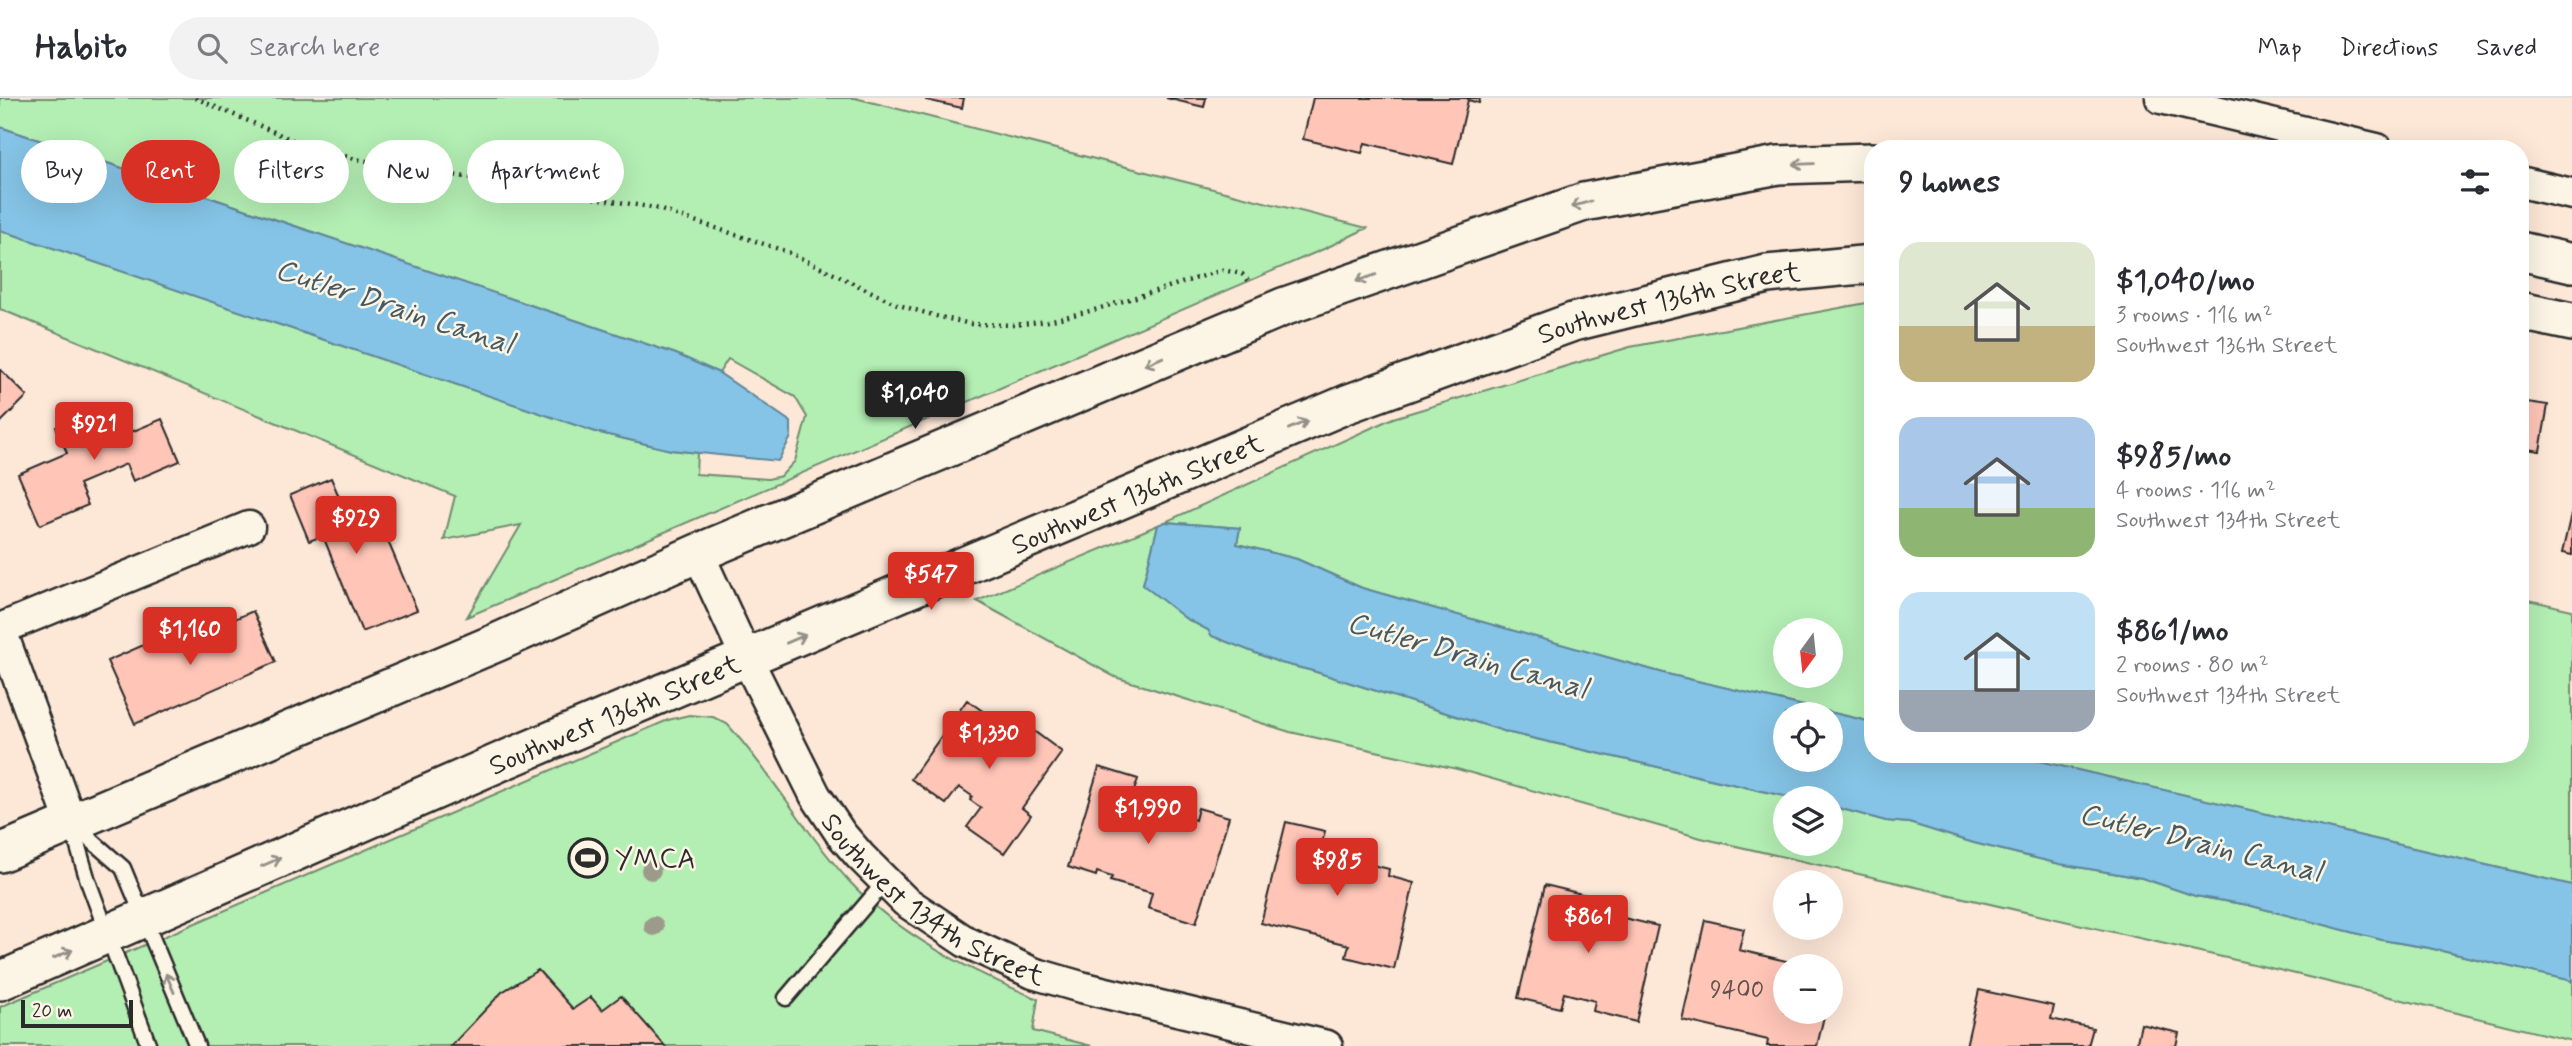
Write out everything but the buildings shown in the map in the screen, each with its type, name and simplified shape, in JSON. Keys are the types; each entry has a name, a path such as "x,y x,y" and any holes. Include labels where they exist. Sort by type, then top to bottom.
{"street":[{"path":"2161,98 2339,140"},
{"path":"0,853 498,642 698,553 1283,307 1584,202 1778,165 1864,162"},
{"path":"2529,184 2572,194"},
{"path":"2529,253 2572,263"},
{"name":"Southwest 136th Street","path":"0,981 500,762 1347,404 1573,322 1767,274 1864,265"},
{"path":"2529,313 2572,322"},
{"path":"71,822 0,629 249,527"},
{"name":"Southwest 134th Street","path":"698,553 815,795 841,834 905,901 944,929 1033,972 1082,987 1327,1046"}],"lane":[{"path":"71,822 123,868 197,1046"},
{"path":"71,822 108,935 149,1046"},
{"path":"786,998 885,883"}],"path":[{"path":"195,98 295,141 355,159 654,208 788,252 899,305 971,324 1014,325 1048,321 1094,310 1223,270 1242,274 1254,287"}],"green space":[{"path":"0,98 855,98 1367,228 467,617 521,525 444,540 455,496 0,309 0,230 596,432 671,450 697,453 696,474 768,479 781,476 795,461 807,417 795,397 728,359 719,373 676,354 220,201 220,140 121,140 121,168 107,163 107,140 39,140 0,127"},
{"path":"1864,303 1864,720 1843,715 1843,702 1787,702 1667,674 1362,588 1297,559 1237,544 1240,528 1165,522 1393,418 1630,347"},
{"path":"1158,525 1143,584 1185,618 1208,630 1212,636 1281,663 1510,733 1773,793 1773,854 1701,838 1457,769 1290,732 1115,677 977,601"},
{"path":"2529,600 2572,610 2572,885 2048,763 2529,763"},
{"name":"YMCA","path":"689,715 713,717 727,724 759,762 817,843 869,901 937,950 1038,999 1033,1031 1092,1046 0,1046 0,1007 668,720"},
{"path":"1843,809 1886,821 1909,823 1974,843 2060,864 2142,878 2195,896 2248,905 2382,940 2572,981 2572,1041 2279,970 1780,856 1843,856"}],"water":[{"name":"Cutler Drain Canal","path":"0,127 39,140 21,140 21,203 107,203 107,163 121,168 121,203 220,203 220,201 676,354 719,373 791,422 791,437 778,461 671,450 596,432 0,230"},
{"name":"Cutler Drain Canal","path":"1165,522 1240,528 1237,544 1297,559 1362,588 1667,674 1787,702 1773,702 1773,772 1843,772 1843,715 1864,720 1864,763 2048,763 2572,885 2572,981 2382,940 2248,905 2195,896 2142,878 2060,864 1974,843 1909,823 1886,821 1843,809 1843,786 1773,786 1773,793 1510,733 1281,663 1212,636 1208,630 1185,618 1143,585 1158,525"}],"place":[{"name":"YMCA","path":"588,858"}]}
